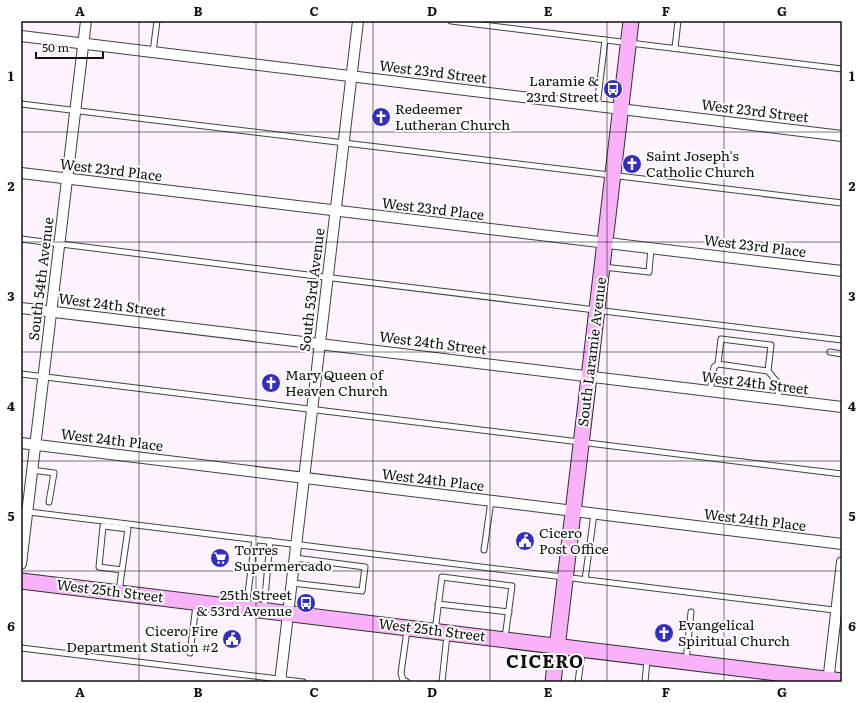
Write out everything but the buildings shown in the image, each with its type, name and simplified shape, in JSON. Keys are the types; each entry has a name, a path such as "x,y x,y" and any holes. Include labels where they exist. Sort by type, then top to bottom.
{"street":[{"name":"South 54th Avenue","path":"21,564 24,511 32,470 86,21"},
{"name":"South 53rd Avenue","path":"280,681 358,21"},
{"name":"South Laramie Avenue","path":"553,682 631,21"},
{"name":"West 23rd Street","path":"21,36 842,136"},
{"name":"West 23rd Place","path":"21,173 842,271"},
{"name":"West 24th Street","path":"21,308 842,407"},
{"name":"West 24th Place","path":"21,443 842,544"},
{"path":"833,680 842,562"},
{"name":"West 25th Street","path":"21,581 833,680"}],"lane":[{"path":"153,52 157,21"},
{"path":"451,21 842,69"},
{"path":"675,48 678,21"},
{"path":"597,106 605,40"},
{"path":"21,104 842,203"},
{"path":"21,239 328,278 842,340"},
{"path":"602,267 649,272 651,248"},
{"path":"710,391 714,368 718,364 721,339 771,345 768,371"},
{"path":"830,352 842,354"},
{"path":"718,364 768,371 777,382 779,400"},
{"path":"21,374 842,474"},
{"path":"32,470 54,473 49,502"},
{"path":"484,550 491,501"},
{"path":"24,511 839,610"},
{"path":"585,580 594,514"},
{"path":"119,592 128,529 103,526 99,567 122,570"},
{"path":"246,608 255,539"},
{"path":"264,610 270,541"},
{"path":"292,583 362,591 365,567 295,558"},
{"path":"442,682 441,632 438,604 442,577 512,586 505,639"},
{"path":"190,653 196,602"},
{"path":"438,604 509,612"},
{"path":"686,662 691,612"},
{"path":"407,627 401,673 404,680 407,682"},
{"path":"21,648 280,681 303,682"},
{"path":"578,682 582,649"},
{"path":"645,682 648,657"}],"place":[{"name":"Laramie & 23rd Street","path":"613,89"},
{"name":"Redeemer Lutheran Church","path":"381,117"},
{"name":"Saint Joseph's Catholic Church","path":"632,164"},
{"name":"Mary Queen of Heaven Church","path":"271,383"},
{"name":"Cicero Post Office","path":"525,541"},
{"name":"Torres Supermercado","path":"220,558"},
{"name":"25th Street & 53rd Avenue","path":"306,603"},
{"name":"Evangelical Spiritual Church","path":"664,633"},
{"name":"Cicero Fire Department Station #2","path":"232,639"}],"district":[{"name":"CICERO","path":"545,662"}]}
